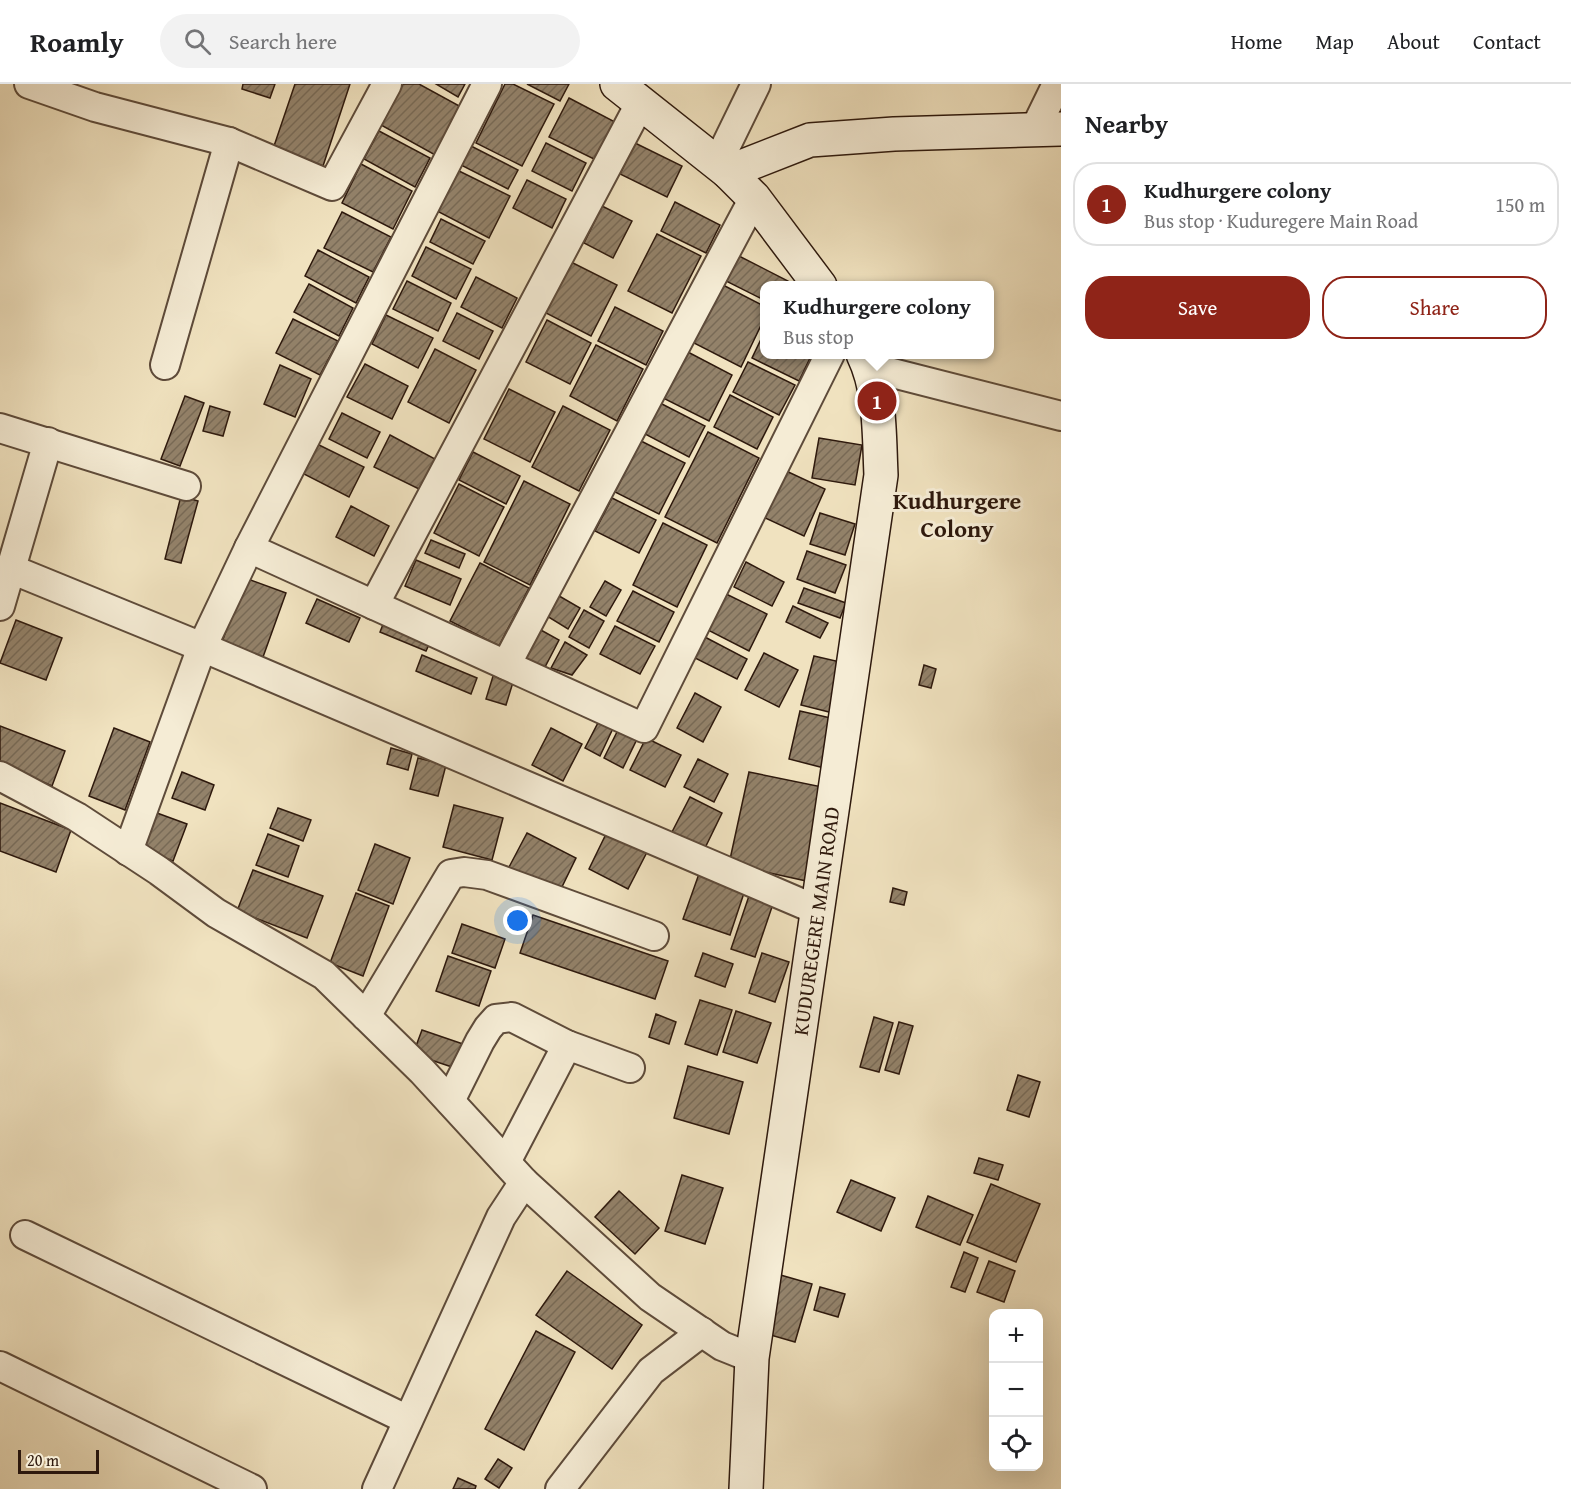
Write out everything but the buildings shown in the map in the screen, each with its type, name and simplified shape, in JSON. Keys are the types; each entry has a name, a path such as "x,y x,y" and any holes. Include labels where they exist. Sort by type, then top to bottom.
{"street":[{"path":"29,84 95,107 229,142 332,186 387,84"},
{"path":"128,851 202,647 249,548 487,84"},
{"path":"723,167 756,84"},
{"path":"723,167 810,140 894,134 1048,129 1057,84"},
{"path":"374,605 629,93 723,167 754,198 817,281"},
{"path":"165,365 229,142"},
{"path":"506,665 754,198"},
{"path":"249,548 644,728 828,359"},
{"path":"866,361 1061,416"},
{"name":"KUDUREGERE MAIN ROAD","path":"746,1489 752,1358 881,475 877,401 866,361"},
{"path":"0,428 186,486"},
{"path":"0,606 48,442"},
{"path":"12,569 202,647 817,910"},
{"path":"0,776 77,817 216,913 324,975 450,1101 515,1172 650,1297 722,1346 752,1358"},
{"path":"366,1016 451,874 464,872 487,875 654,936"},
{"path":"450,1101 488,1028 496,1020 512,1017 567,1045 630,1068"},
{"path":"376,1489 501,1217 515,1172 567,1045"},
{"path":"25,1235 408,1420"},
{"path":"560,1489 651,1371 702,1332"},
{"path":"0,1366 252,1489"}],"place":[{"name":"Kudhurgere colony","path":"877,401"}],"district":[{"name":"Kudhurgere Colony","path":"957,514"}]}
